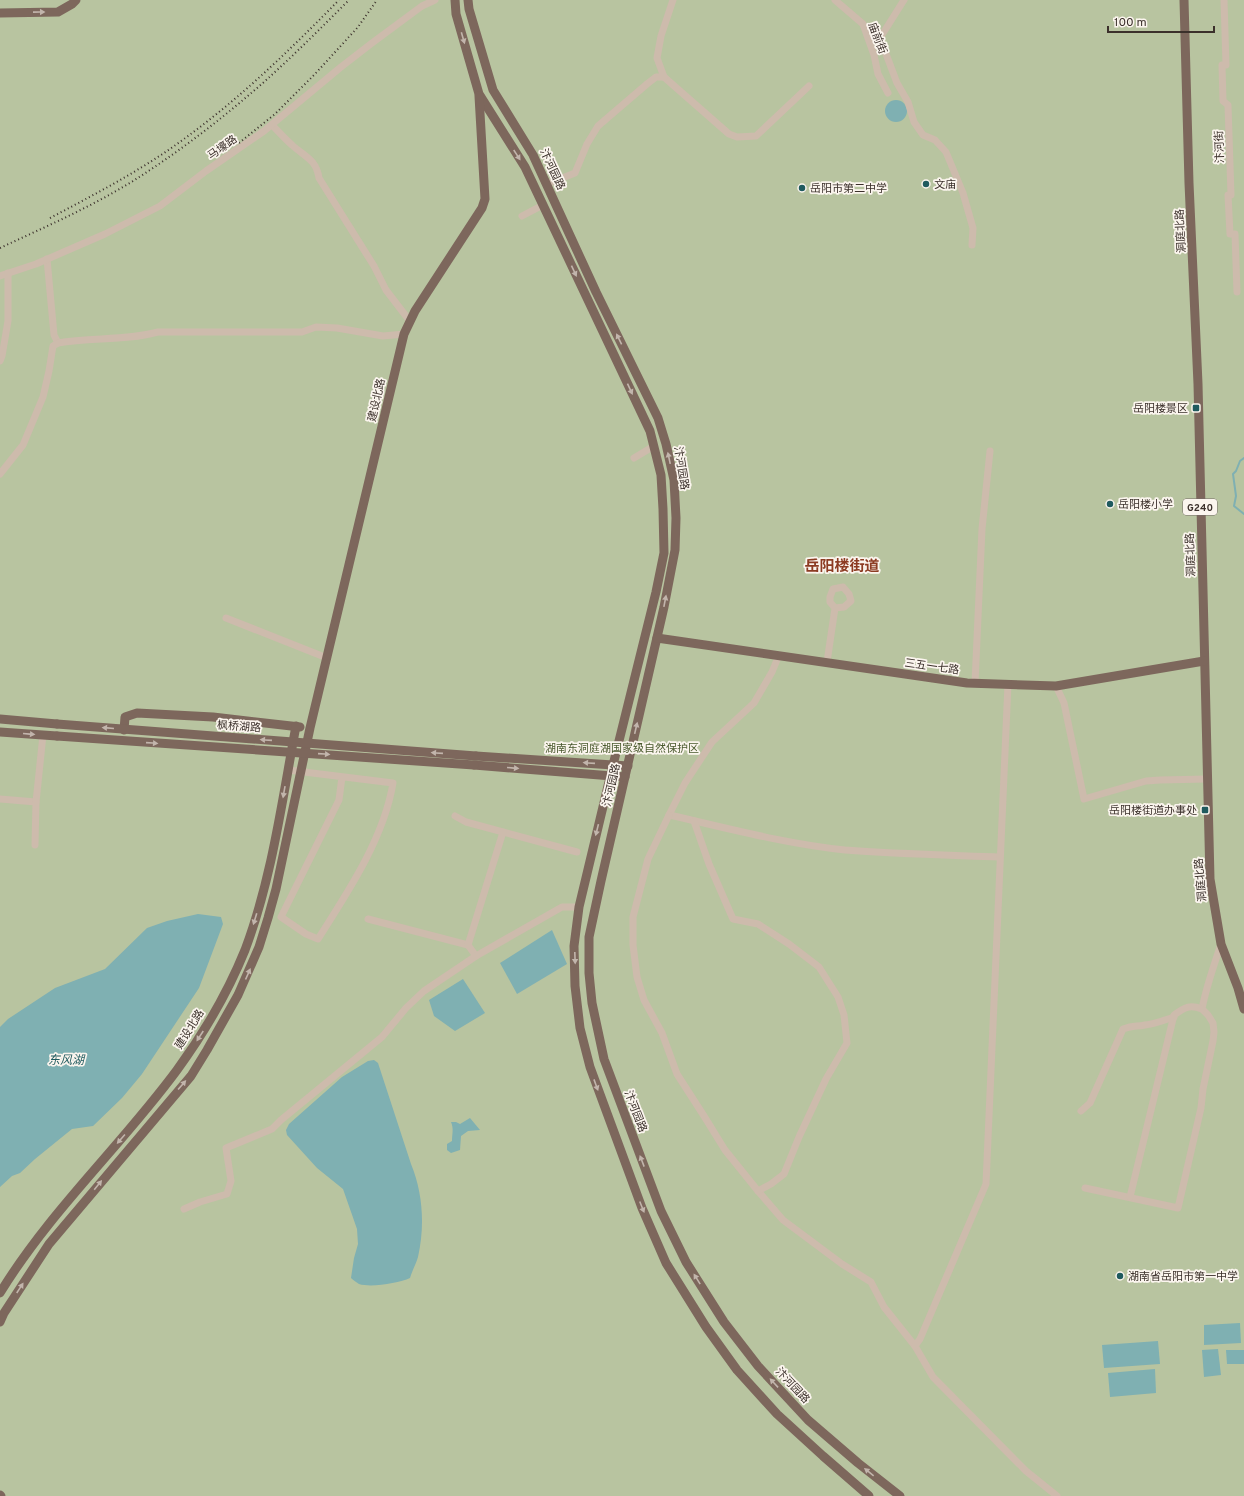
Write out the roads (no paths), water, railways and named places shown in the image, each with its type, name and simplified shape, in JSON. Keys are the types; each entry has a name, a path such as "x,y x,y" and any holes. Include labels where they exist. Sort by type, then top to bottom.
{"main road":[{"path":"0,13 58,12 76,0"},
{"name":"汴河园路","path":"455,0 456,14 479,94 525,167 650,431 661,475 664,553 656,592 612,765 579,907 574,946 575,986 580,1028 590,1067 642,1208 666,1263 706,1327 737,1370 777,1414 869,1496"},
{"name":"汴河园路","path":"468,0 469,9 493,90 534,155 596,292 658,418 666,444 674,480 676,518 675,550 657,638 589,937 589,973 592,1003 604,1059 661,1211 686,1262 720,1316 758,1366 808,1420 858,1463 900,1496"},
{"name":"洞庭北路","path":"1184,0 1189,183 1198,384 1210,879 1221,944 1238,988 1244,1009"},
{"name":"洞庭北路","path":"1188,0 1202,385 1214,879 1217,907 1223,934 1244,987"},
{"name":"建设北路","path":"0,1322 49,1244 191,1076 238,995 259,947 276,889 310,728 404,334 409,320 482,208 485,199 479,94"},
{"name":"三五一七路","path":"657,638 975,683 1056,686 1204,661"},
{"path":"634,678 635,685 641,687 647,682"},
{"path":"124,730 125,717 137,713 213,717 310,728"},
{"name":"枫桥湖路","path":"0,719 475,760"},
{"name":"建设北路","path":"0,1293 18,1264 44,1230 83,1182 146,1111 178,1068 203,1030 234,976 254,922 276,837 296,726"},
{"name":"枫桥湖路","path":"0,732 475,760"},
{"path":"475,760 628,766"},
{"path":"475,760 625,777"}],"street":[{"name":"马壕路","path":"0,276 47,259 105,234 160,206 272,125 366,48 422,6 435,0"},
{"path":"673,0 661,36 656,58 664,77 729,134 737,137 756,136 809,86"},
{"name":"庙前街","path":"835,0 863,24 874,55 878,74 888,92"},
{"path":"904,0 880,38 897,83 910,107 914,122 924,135 935,140 946,152 963,193 973,228 972,245"},
{"name":"汴河街","path":"1224,0 1226,64 1222,65 1223,101 1228,105 1232,195 1228,195 1230,234 1235,234 1237,292"},
{"path":"547,184 575,172 587,144 598,126 636,92 656,77 664,77"},
{"path":"272,125 292,145 306,154 318,168 319,178 374,266 386,290 409,320"},
{"path":"522,216 543,206"},
{"path":"47,259 54,335 58,342"},
{"path":"0,361 8,322 8,273"},
{"path":"0,474 23,445 43,397 53,346 58,342 79,339 142,336 158,332 302,332 316,327 336,328 383,336 404,334"},
{"path":"634,458 654,446"},
{"path":"975,683 982,528 990,451"},
{"path":"827,662 835,608"},
{"path":"226,618 327,658"},
{"path":"779,655 772,672 754,703 712,742 684,783 648,859 633,917 633,945 637,977 644,1000 662,1033 677,1074 725,1150 758,1191 783,1220 842,1264 870,1282 884,1307 915,1346 933,1377 1026,1471 1057,1496"},
{"path":"915,1346 920,1339 986,1184 1008,684"},
{"path":"1056,686 1064,703 1084,799 1146,782 1160,780 1207,779"},
{"path":"34,845 36,802 43,735"},
{"path":"288,770 393,783 391,795 371,851 318,939 306,934 281,916 339,800 342,777"},
{"path":"0,799 36,802"},
{"path":"669,815 782,840 844,850 924,855 1000,857"},
{"path":"455,816 466,822 577,852"},
{"path":"694,820 709,864 733,919 758,924 789,944 819,967 838,998 844,1015 848,1043 826,1079 799,1137 784,1174 771,1184 758,1191"},
{"path":"468,945 503,832"},
{"path":"184,1209 200,1202 227,1194 231,1181 226,1148 272,1129 382,1037 406,1008 424,991 476,956 562,907 579,907"},
{"path":"368,919 468,945 476,956"},
{"path":"1202,1009 1221,944"},
{"path":"1080,1111 1090,1103 1123,1029 1132,1026 1144,1026 1174,1017 1185,1007 1196,1007 1202,1009 1208,1014 1213,1023 1213,1041 1203,1089 1201,1108 1178,1208 1085,1188"},
{"path":"1130,1197 1174,1017"}],"water":[{"path":"896,100 904,103 907,111 904,119 896,122 888,119 885,111 888,103"},
{"name":"东风湖","path":"198,914 221,917 223,924 199,988 142,1074 122,1098 93,1126 72,1129 20,1173 12,1176 0,1187 0,1027 8,1019 55,988 105,969 147,928 167,921"},
{"path":"552,930 567,964 517,994 500,963"},
{"path":"463,979 485,1013 455,1031 434,1016 429,1000"},
{"path":"374,1060 378,1063 415,1175 422,1210 422,1233 418,1257 410,1278 392,1283 364,1285 359,1284 351,1278 358,1244 357,1229 343,1189 317,1168 287,1135 286,1130 289,1124 342,1077 368,1061"},
{"path":"470,1118 480,1130 468,1131 461,1136 460,1150 451,1153 447,1150 447,1144 452,1141 453,1129 451,1122 460,1124"},
{"path":"1240,1323 1241,1343 1204,1345 1204,1325"},
{"path":"1158,1341 1160,1364 1104,1368 1102,1345"},
{"path":"1218,1349 1221,1375 1204,1377 1202,1350"},
{"path":"1226,1350 1244,1350 1244,1364 1227,1364"},
{"path":"1155,1369 1156,1393 1110,1397 1108,1373"}],"waterway":[{"path":"1244,458 1240,461 1236,471 1233,474 1236,496 1234,506 1244,514"}],"railway":[{"path":"50,218 134,172 161,155 209,120 276,62 339,0"},
{"path":"0,248 101,199 133,181 184,146 233,109 264,82 349,0"},
{"path":"239,143 275,114 315,74 358,27 377,0"}],"place":[{"name":"文庙","path":"926,184"},
{"name":"岳阳市第二中学","path":"802,188"},
{"name":"岳阳楼景区","path":"1196,408"},
{"name":"岳阳楼小学","path":"1110,504"},
{"name":"岳阳楼街道办事处","path":"1205,810"},
{"name":"湖南省岳阳市第一中学","path":"1120,1276"}],"district":[{"name":"岳阳楼街道","path":"842,566"}],"park label":[{"name":"湖南东洞庭湖国家级自然保护区","path":"622,748"}]}
